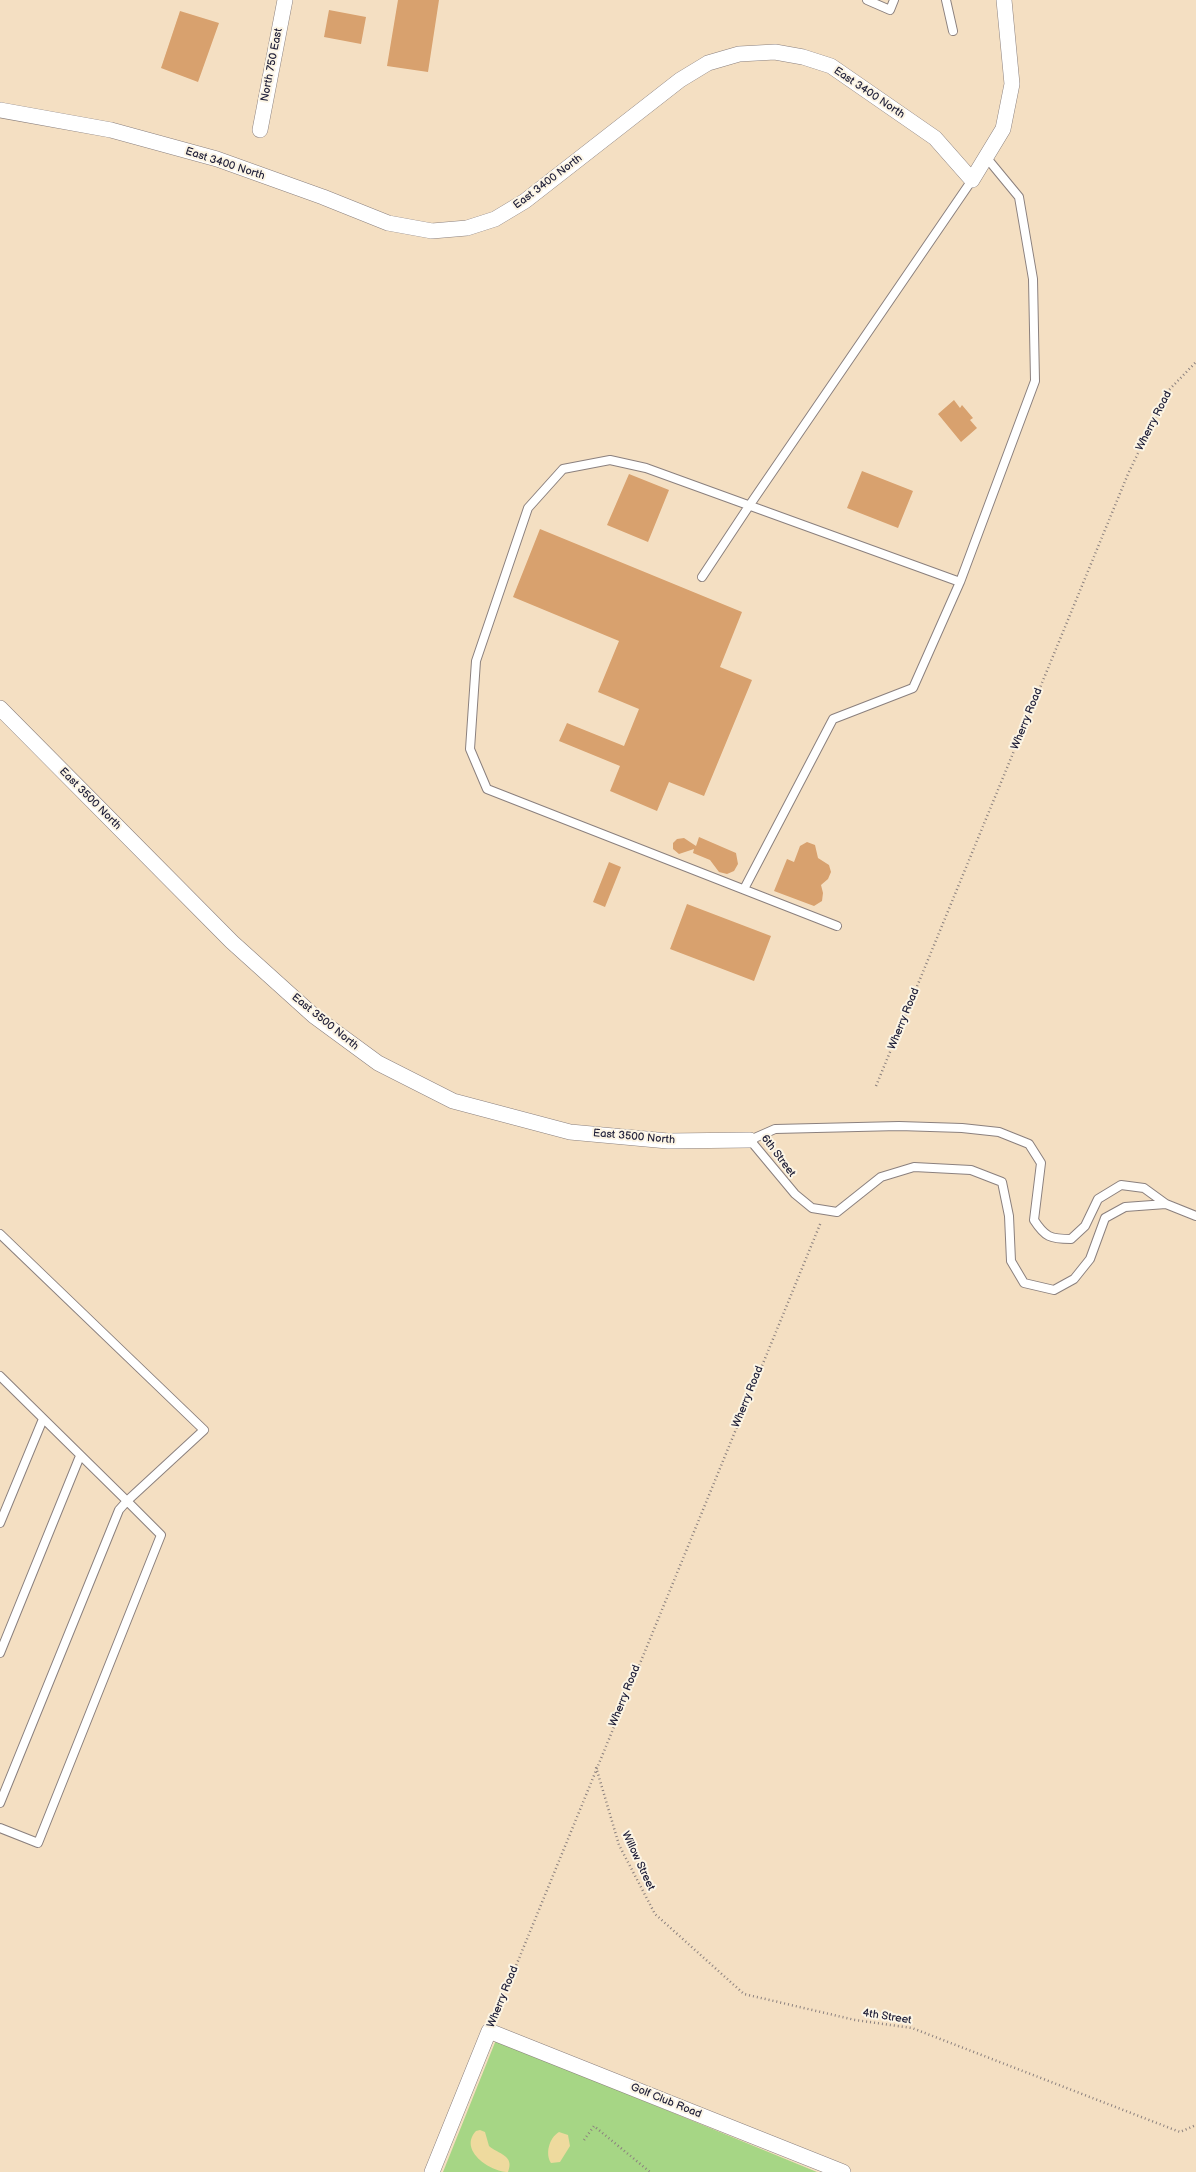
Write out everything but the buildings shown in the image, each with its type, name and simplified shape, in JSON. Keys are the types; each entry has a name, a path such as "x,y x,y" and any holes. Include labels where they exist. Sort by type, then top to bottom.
{"street":[{"name":"North 750 East","path":"260,130 285,0"},
{"path":"972,180 1003,129 1012,84 1004,0"},
{"name":"East 3400 North","path":"0,110 111,130 217,159 323,197 388,223 432,231 467,228 495,219 525,202 680,80 708,63 739,54 775,52 803,57 831,66 935,138 972,180"},
{"name":"East 3500 North","path":"0,708 232,942 314,1016 378,1063 454,1101 570,1132 668,1141 750,1140"},
{"name":"Wherry Road","path":"432,2172 489,2031"},
{"name":"Golf Club Road","path":"489,2031 843,2172"}],"lane":[{"path":"867,0 890,10 894,0"},
{"path":"946,0 953,31"},
{"path":"744,889 833,719 913,688 960,582 1035,381 1033,279 1019,197 986,156"},
{"path":"702,577 972,180"},
{"path":"837,926 487,789 470,749 476,661 528,508 563,469 610,460 646,468 960,582"},
{"name":"6th Street","path":"1166,1204 1125,1207 1105,1218 1090,1259 1074,1279 1054,1290 1024,1283 1011,1261 1009,1216 1002,1182 971,1170 914,1167 881,1177 837,1212 818,1209 812,1208 795,1194 750,1140 774,1129 899,1126 962,1128 999,1132 1029,1144 1041,1163 1034,1220 1043,1233 1056,1239 1071,1239 1085,1226 1098,1199 1121,1186 1144,1188 1166,1204 1196,1216"},
{"path":"0,1234 204,1430 119,1510 0,1803"},
{"path":"0,1828 38,1843 161,1535 128,1501 1,1380"},
{"path":"0,1523 43,1419"},
{"path":"0,1653 80,1456"}],"path":[{"name":"Wherry Road","path":"876,1086 1128,474 1168,391 1196,362"},
{"name":"Wherry Road","path":"489,2031 596,1766 821,1222"},
{"name":"Willow Street","path":"596,1766 619,1845 655,1914"},
{"name":"4th Street","path":"655,1914 744,1994 855,2020 912,2028 1180,2132 1196,2125"},
{"path":"584,2140 594,2126 650,2172"}],"green space":[{"path":"496,2040 817,2172 443,2172"}],"sand":[{"path":"480,2130 485,2132 489,2146 507,2158 510,2166 508,2172 501,2171 485,2164 478,2159 473,2152 471,2138 476,2131"},
{"path":"559,2132 568,2135 570,2146 560,2162 551,2163 548,2155 550,2142"}]}
